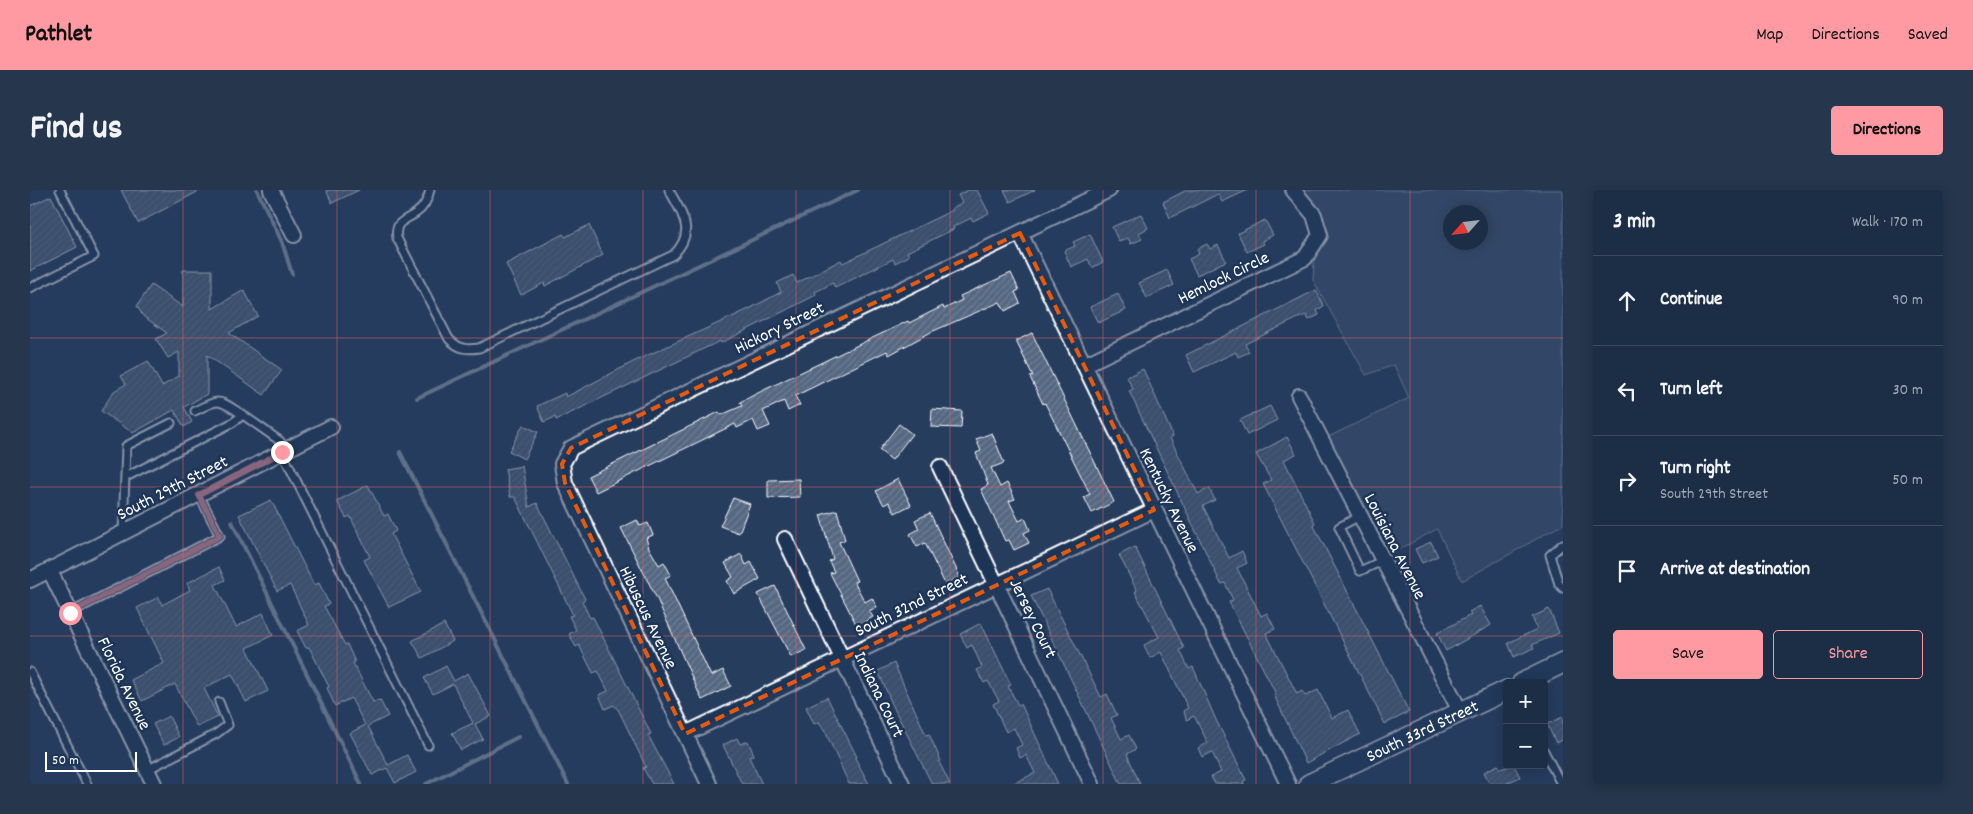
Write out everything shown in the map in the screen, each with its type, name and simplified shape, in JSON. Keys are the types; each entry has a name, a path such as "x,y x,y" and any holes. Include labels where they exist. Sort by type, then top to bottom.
{"street":[{"path":"271,190 294,235"},
{"path":"1020,233 1109,190"},
{"name":"Hemlock Circle","path":"1084,364 1305,258 1320,235 1314,215 1293,190"},
{"name":"Kentucky Avenue","path":"1020,233 1288,784"},
{"name":"Hickory Street","path":"562,464 571,448 1020,233"},
{"name":"Louisiana Avenue","path":"1299,396 1461,712"},
{"name":"South 29th Street","path":"30,580 331,428"},
{"name":"Hibuscus Avenue","path":"562,464 564,483 709,784"},
{"name":"Jersey Court","path":"940,468 1092,784"},
{"name":"South 32nd Street","path":"685,734 1154,510"},
{"name":"Indiana Court","path":"785,539 902,784"},
{"name":"Florida Avenue","path":"50,571 154,784"},
{"path":"1530,679 1563,663"},
{"name":"South 33rd Street","path":"1309,784 1503,692"}],"lane":[{"path":"30,288 94,256 60,190"},
{"path":"430,190 427,202 418,213 399,223 396,230 397,238 450,339 456,346 467,350 479,348 673,254 683,246 687,225 669,190"},
{"path":"194,411 214,401 222,402 280,441 428,745"},
{"path":"126,477 243,416"},
{"path":"124,533 126,446 171,422"},
{"path":"70,613 220,536 199,495"},
{"path":"1360,516 1339,527 1360,571 1382,560"},
{"path":"1563,544 1550,555 1559,584 1563,588"},
{"path":"30,672 87,784"},
{"path":"147,770 216,734 228,725 219,702"},
{"path":"1548,759 1561,784"}],"highlighted area":[{"path":"1020,233 1154,510 685,734 565,483 562,464 571,448"}],"shaded area":[{"path":"1302,190 1563,190 1563,524 1462,581 1437,529 1389,555 1328,437 1409,398 1394,365 1366,375 1313,280 1314,261 1329,233 1319,210"}],"building":[{"path":"121,190 201,190 138,223"},
{"path":"326,190 359,190 332,203"},
{"path":"968,190 977,190 989,213 973,221 971,218 953,227 954,229 907,252 909,256 895,263 893,259 835,288 833,283 815,292 816,295 721,343 720,341 556,420 555,417 544,422 537,406 565,393 566,397 635,361 747,310 781,292 777,283 793,275 797,283 841,260 843,263 953,210 952,208 962,203 958,195"},
{"path":"1004,190 1035,190 1010,202"},
{"path":"1187,190 1248,190 1222,202 1218,194 1170,218 1163,202"},
{"path":"51,196 77,247 30,271 30,206"},
{"path":"1141,214 1148,228 1139,233 1142,239 1131,244 1128,238 1119,242 1112,227"},
{"path":"1265,220 1273,235 1262,241 1264,244 1247,252 1238,233"},
{"path":"589,225 603,255 545,286 544,283 521,295 506,264 563,234 565,237"},
{"path":"1090,234 1103,262 1092,268 1088,259 1071,267 1064,251 1075,246 1073,242"},
{"path":"1207,244 1210,249 1218,245 1226,261 1197,275 1189,259 1199,254 1197,249"},
{"path":"183,270 212,270 212,309 244,290 258,316 229,333 282,370 264,395 207,355 207,394 184,407 192,422 184,427 174,410 133,433 101,411 114,391 126,384 121,376 148,361 162,386 179,376 179,352 168,358 156,339 167,333 143,316 137,306 151,285 183,307"},
{"path":"1167,270 1174,285 1147,298 1139,283"},
{"path":"1011,273 1019,290 1015,292 1020,303 1005,311 1000,302 931,332 889,355 887,351 795,396 800,405 788,411 784,401 763,411 770,426 758,431 753,420 737,428 735,424 596,492 588,476 719,412 721,415 742,406 740,402 766,389 908,321 909,323 943,306 944,309 962,300 960,296"},
{"path":"1316,290 1324,306 1317,310 1319,315 1309,320 1306,315 1296,319 1245,344 1249,352 1238,357 1236,352 1194,372 1186,355"},
{"path":"1118,294 1126,310 1098,323 1090,307"},
{"path":"1032,333 1114,502 1092,513 1084,497 1090,494 1045,403 1043,404 1030,377 1033,376 1016,341"},
{"path":"1143,369 1173,436 1170,438 1198,494 1209,488 1215,500 1203,506 1229,558 1242,551 1247,563 1237,568 1261,616 1267,613 1275,629 1266,633 1297,694 1302,691 1305,696 1318,690 1332,718 1348,710 1360,734 1306,763 1274,695 1276,694 1229,602 1233,600 1225,583 1221,584 1129,391 1133,389 1127,377"},
{"path":"1270,406 1277,420 1247,435 1240,420"},
{"path":"932,409 962,411 961,428 931,427"},
{"path":"899,424 912,434 892,460 879,450"},
{"path":"523,425 538,432 524,459 509,451"},
{"path":"992,433 1004,463 991,468 1000,487 1007,483 1015,499 1009,501 1019,521 1025,518 1030,530 1024,533 1029,543 1014,550 1009,540 1005,541 981,489 988,485 976,453 981,451 976,439"},
{"path":"1287,437 1296,454 1284,460 1315,523 1313,524 1409,712 1385,724 1263,484 1271,480 1256,454"},
{"path":"522,466 529,507 537,503 585,599 582,601 590,618 593,617 651,734 648,735 674,784 652,784 643,768 646,767 619,711 614,705 605,709 599,695 608,691 598,671 593,673 579,645 576,647 569,634 576,630 569,616 573,615 515,497 510,497 505,469"},
{"path":"799,479 800,497 768,498 768,480"},
{"path":"898,479 911,505 895,513 889,502 884,505 876,491"},
{"path":"368,485 384,516 388,514 396,531 391,534 421,592 389,607 364,560 370,557 350,516 346,518 337,501"},
{"path":"733,498 750,504 739,533 720,526"},
{"path":"271,500 314,585 319,583 329,604 324,606 345,645 347,644 355,662 353,663 373,702 380,700 388,716 368,726 388,765 407,755 416,772 395,783 387,768 372,775 350,733 365,725 351,698 335,706 327,688 329,687 309,647 306,648 297,631 309,625 290,585 277,591 239,515"},
{"path":"837,510 845,540 839,542 857,581 854,582 865,602 872,598 877,607 869,611 873,617 857,626 830,573 834,572 829,561 833,559 820,515"},
{"path":"930,513 960,577 945,584 925,543 917,547 910,534 919,529 915,520"},
{"path":"637,520 640,526 648,523 653,535 646,538 649,548 659,565 664,562 671,575 665,578 711,676 723,670 731,686 702,700 657,599 621,528"},
{"path":"1431,542 1438,556 1422,563 1415,549"},
{"path":"1135,547 1184,648 1180,650 1189,669 1193,667 1216,720 1246,780 1243,781 1244,784 1215,784 1211,777 1221,772 1212,752 1202,757 1198,748 1208,743 1194,716 1187,720 1183,711 1188,708 1161,652 1150,658 1144,645 1159,637 1135,592 1137,591 1119,555"},
{"path":"741,554 746,565 751,562 760,579 734,594 727,581 733,577 725,563"},
{"path":"219,567 225,580 215,585 236,627 263,613 273,635 247,648 268,691 246,702 232,674 204,688 218,717 197,727 175,684 142,701 131,680 164,663 137,608 159,597 162,605 190,590 187,583"},
{"path":"775,586 806,650 791,657 758,594"},
{"path":"1047,589 1101,697 1107,694 1117,715 1111,718 1121,739 1129,735 1136,749 1127,754 1140,784 1121,784 1031,596"},
{"path":"1480,606 1491,625 1446,651 1437,633 1471,615 1469,612"},
{"path":"1549,609 1559,633 1532,645 1534,648 1514,657 1508,643 1537,629 1532,617"},
{"path":"981,623 1011,685 1008,686 1018,705 1021,704 1058,784 1012,784 1035,773 1026,755 1020,758 1016,748 1022,745 1014,728 1006,732 993,704 999,701 988,681 984,683 977,670 982,667 972,645 967,648 960,634"},
{"path":"444,624 453,641 422,658 412,641"},
{"path":"894,663 926,735 929,734 941,761 939,762 950,784 932,784 893,706 878,671"},
{"path":"446,666 454,681 468,673 491,716 475,724 483,739 461,750 452,733 473,723 453,684 433,694 424,678"},
{"path":"827,697 869,784 849,784 825,731 819,722 814,724 806,707"},
{"path":"169,716 179,737 164,745 153,724"},
{"path":"1563,717 1563,739 1556,743 1548,724"},
{"path":"737,738 740,744 748,741 754,755 749,757 762,784 742,784 723,745"},
{"path":"1498,765 1500,769 1516,769 1520,777 1505,784 1490,784 1484,772"}],"waterway":[{"path":"257,190 282,242 292,274"},
{"path":"417,398 858,190"},
{"path":"400,452 568,784"},
{"path":"232,522 361,784"},
{"path":"426,784 518,737"}],"route":[{"path":"70,613 220,536 199,495 282,452"}]}
